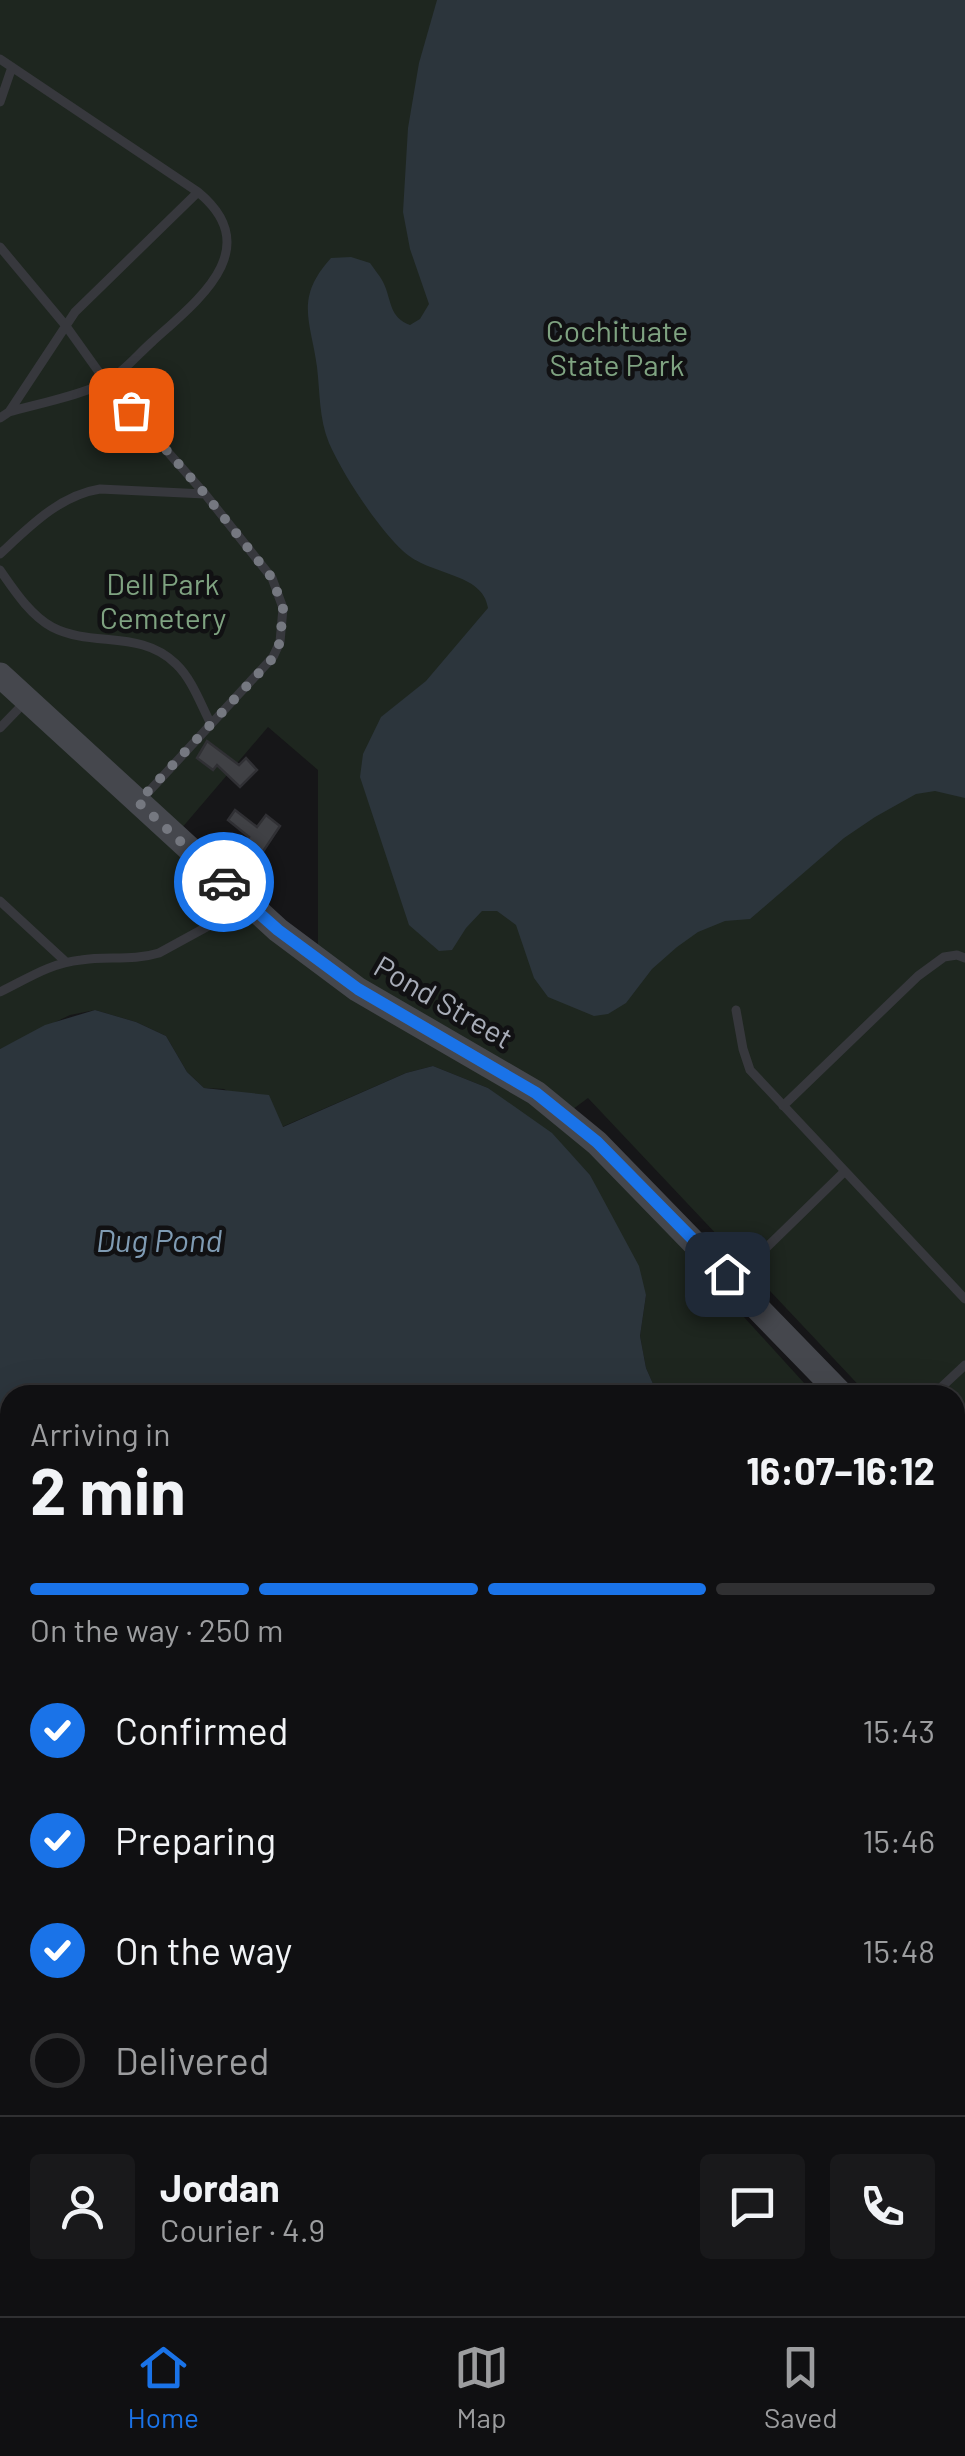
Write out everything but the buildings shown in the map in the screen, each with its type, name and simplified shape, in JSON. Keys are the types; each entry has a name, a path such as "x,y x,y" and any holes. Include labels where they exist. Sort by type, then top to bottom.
{"street":[{"name":"Pond Street","path":"0,676 248,904 358,989 536,1093 564,1116 642,1186 832,1385"}],"lane":[{"path":"0,60 198,192 218,215 228,243 217,278 201,297 106,382 4,415"},
{"path":"0,102 12,66"},
{"path":"4,415 76,312 198,192"},
{"path":"0,247 66,326 106,382 205,494 272,578 283,608 280,642 273,658 138,802"},
{"path":"0,554 33,524 84,492 100,489 205,494"},
{"path":"0,570 32,611 50,626 70,634 143,643 161,652 178,665 211,724"},
{"path":"0,728 26,700"},
{"path":"0,901 66,962"},
{"path":"0,992 38,971 66,962 146,957 248,904"},
{"path":"783,1106 918,976 944,958 965,958"},
{"path":"736,1010 750,1070 965,1299"},
{"path":"766,1248 844,1172"},
{"path":"943,1385 965,1365"}],"green space":[{"name":"Cochituate State Park","path":"0,0 965,0 965,1385 859,1385 588,1098 565,1115 704,1250 692,1260 806,1385 654,1385 640,1336 646,1295 590,1175 488,1088 433,1066 406,1073 282,1127 224,1089 204,1088 187,1072 166,1036 95,1010 70,1015 0,1049","holes":["268,727 318,770 318,960 175,836"]}],"water":[{"name":"Cochituate State Park","path":"437,0 965,0 965,798 935,791 916,794 875,817 844,838 750,919 725,921 698,932 677,947 652,969 626,1003 608,1014 594,1016 548,997 534,978 516,925 497,911 482,911 452,950 439,951 409,925 360,777 363,754 381,717 426,681 488,608 476,587 403,551 352,485 323,425 309,323 312,286 331,258 351,257 370,263 403,322 410,325 420,319 429,304 410,249 403,212 408,128 419,63"},
{"name":"Dug Pond","path":"95,1010 136,1022 166,1036 187,1072 204,1088 269,1095 283,1127 406,1073 433,1066 488,1088 552,1133 590,1175 639,1266 646,1295 640,1336 654,1385 0,1385 0,1049 45,1025"}],"way so far":[{"path":"131,410 272,578 283,608 280,642 273,658 138,802 224,882"}],"route":[{"path":"224,882 278,930 358,989 536,1093 597,1142 727,1274"}],"park label":[{"name":"Dell Park Cemetery","path":"163,600"}]}
